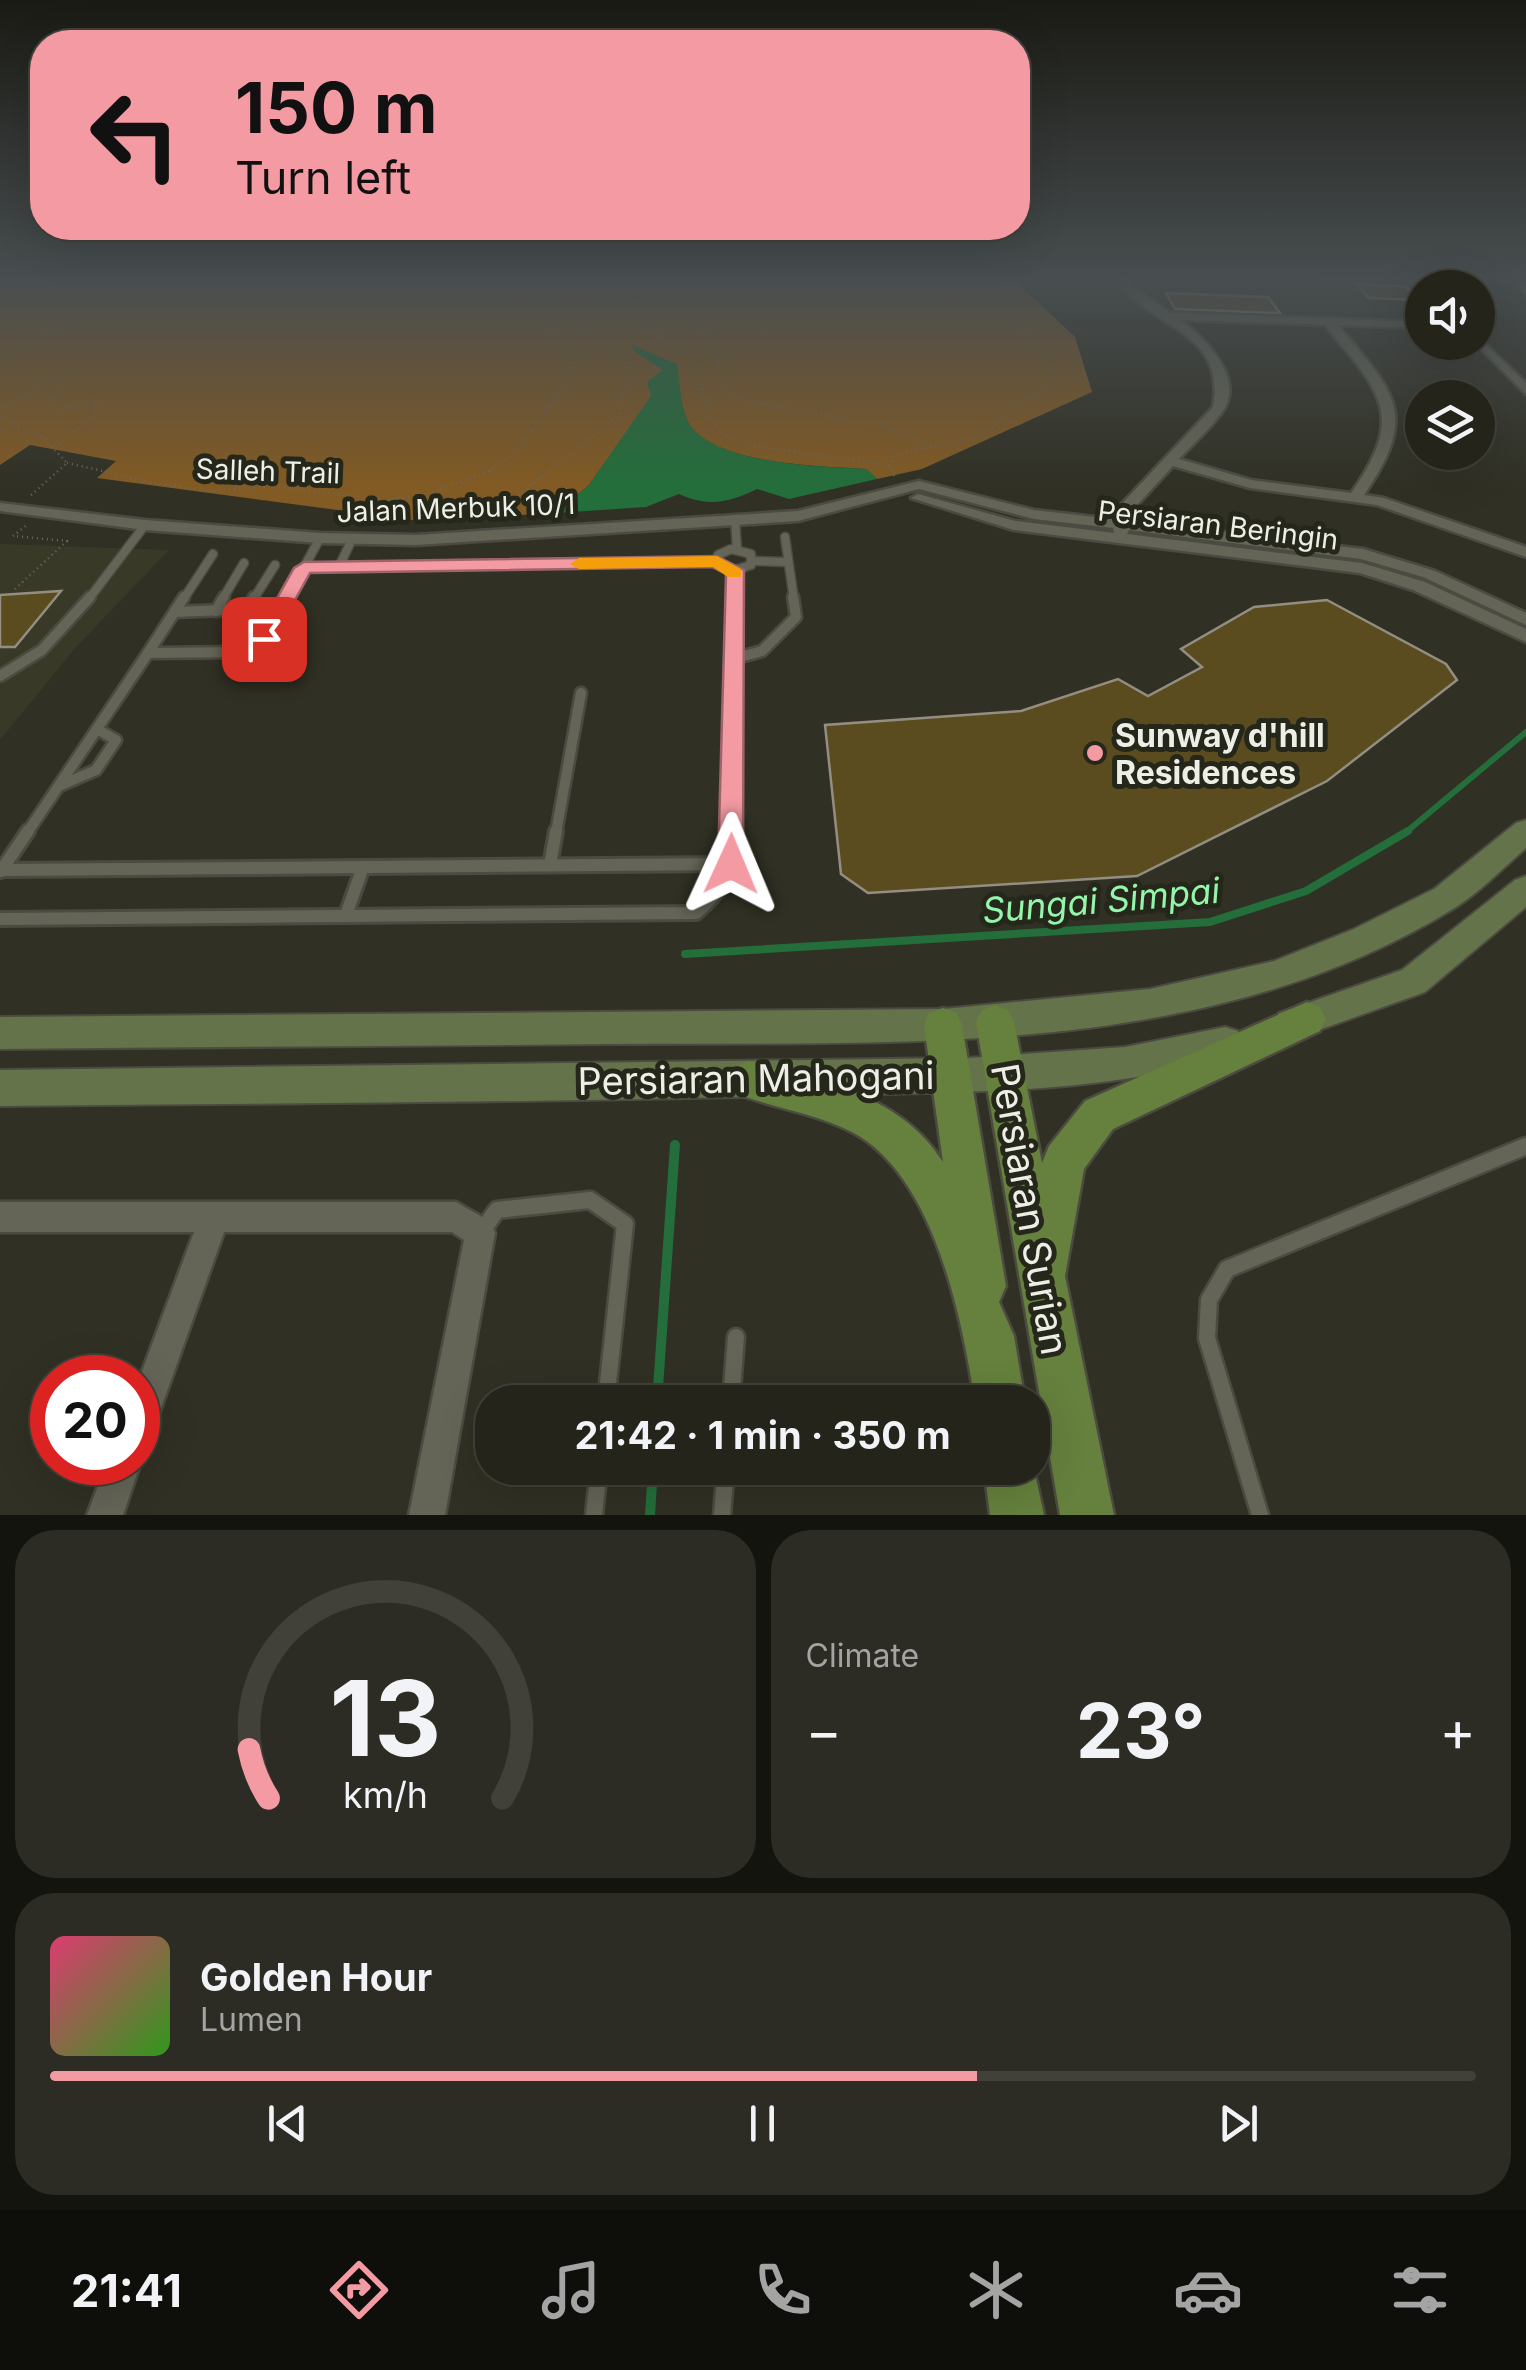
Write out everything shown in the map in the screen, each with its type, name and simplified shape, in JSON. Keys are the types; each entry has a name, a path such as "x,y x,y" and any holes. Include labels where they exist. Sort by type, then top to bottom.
{"main road":[{"name":"Persiaran Mahogani","path":"0,1032 943,1025 1150,1006 1276,976 1366,939 1445,898 1526,831"},
{"name":"Persiaran Mahogani","path":"0,1088 749,1080 1004,1073 1170,1060 1414,982 1526,889"},
{"path":"1043,1284 1064,1162 1099,1115 1307,1019"},
{"name":"Persiaran Surian","path":"995,1022 1086,1515"},
{"name":"Persiaran Surian","path":"943,1025 997,1379"},
{"path":"749,1080 849,1109 900,1140 933,1183 997,1379"},
{"path":"1013,1485 1018,1515"}],"street":[{"path":"1120,525 1218,408 1223,395 1222,375 1206,347"},
{"path":"1347,347 1384,400 1390,430 1380,460 1356,496"},
{"path":"1495,358 1526,390"},
{"path":"1171,461 1250,484 1356,496 1526,552"},
{"name":"Persiaran Beringin","path":"902,488 1014,525 1120,525 1364,554 1429,574 1526,620"},
{"name":"Jalan Merbuk 10/1","path":"4,508 145,524 352,540 798,516 902,488"},
{"name":"Persiaran Beringin","path":"1120,525 1362,568 1419,586 1526,636"},
{"path":"160,1365 215,1216"},
{"path":"0,1217 456,1217 480,1233 428,1515"},
{"path":"105,1515 116,1485"}],"lane":[{"path":"735,519 737,549"},
{"path":"0,676 22,668 60,631 145,524"},
{"path":"734,659 762,652 796,617 785,537"},
{"path":"148,653 242,652 253,648 264,639 320,538"},
{"path":"338,568 352,540"},
{"path":"304,568 717,562 723,568 735,570 747,568 753,561 752,554 737,549 722,552 717,562"},
{"path":"0,871 213,554"},
{"path":"753,561 788,562"},
{"path":"216,611 244,563"},
{"path":"175,612 246,609 275,565"},
{"path":"0,918 696,912 721,891 731,864 735,570"},
{"path":"550,865 582,692"},
{"path":"57,787 86,777 116,740 97,729"},
{"path":"0,871 731,864"},
{"path":"346,916 363,867"},
{"path":"1260,1515 1207,1338 1209,1300 1227,1269 1526,1146"},
{"path":"480,1233 497,1210 590,1200 625,1224 608,1385"},
{"path":"732,1385 736,1337"},
{"path":"594,1515 597,1485"},
{"path":"722,1515 725,1485"}],"path":[{"path":"0,360 24,347"},
{"name":"Salleh Trail","path":"67,463 165,485 213,491 274,486 385,500 420,496 485,473 512,456 558,396 576,360 570,347"},
{"path":"462,537 525,495 583,445 595,427 619,416 624,388 633,376 626,358 608,347"},
{"path":"669,347 698,364 702,376 700,398 710,422 724,436 746,444 813,453 845,462 890,465"},
{"path":"716,347 726,392 753,402 880,425 927,445"},
{"path":"902,488 892,475 894,454 927,445 964,442 994,429 1012,406 1037,396 1058,375 1035,347"},
{"path":"0,410 40,383 65,376 49,407 56,413 64,412 91,400 96,402 96,414 58,445"},
{"path":"0,418 20,422 58,445 67,463 32,495 4,508"},
{"path":"15,589 67,540 13,536 42,513"}],"shaded area":[{"path":"0,347 1078,347 1092,392 922,469 877,479 866,469 766,460 716,445 697,434 686,418 676,364 634,351 664,370 652,396 589,485 557,513 420,521 97,478 116,461 30,445 0,465"},
{"path":"633,347 636,347 677,364 686,418 697,434 716,445 767,460 867,469 877,479 789,499 757,489 718,502 679,494 646,507 557,513 589,485 651,396 647,382 663,370"},
{"path":"0,544 169,550 76,647 0,740"}],"building":[{"path":"61,591 15,647 0,647 0,595"},
{"name":"Sunway d'hill Residences","path":"1327,600 1446,664 1457,680 1327,781 1137,876 868,893 841,874 825,725 1021,711 1118,679 1148,696 1202,667 1181,649 1254,607"}],"waterway":[{"name":"Sungai Simpai","path":"1406,832 1526,732"},
{"name":"Sungai Simpai","path":"685,954 1210,922 1306,891 1406,832"},
{"name":"Sungai Simpai","path":"658,1385 675,1145"},
{"name":"Sungai Simpai","path":"650,1515 652,1485"}],"slow traffic":[{"path":"579,564 717,562 735,573"}],"place":[{"name":"Sunway d'hill Residences","path":"1095,753"}],"route":[{"path":"264,639 304,568 717,562 723,568 735,570 731,864"}]}
